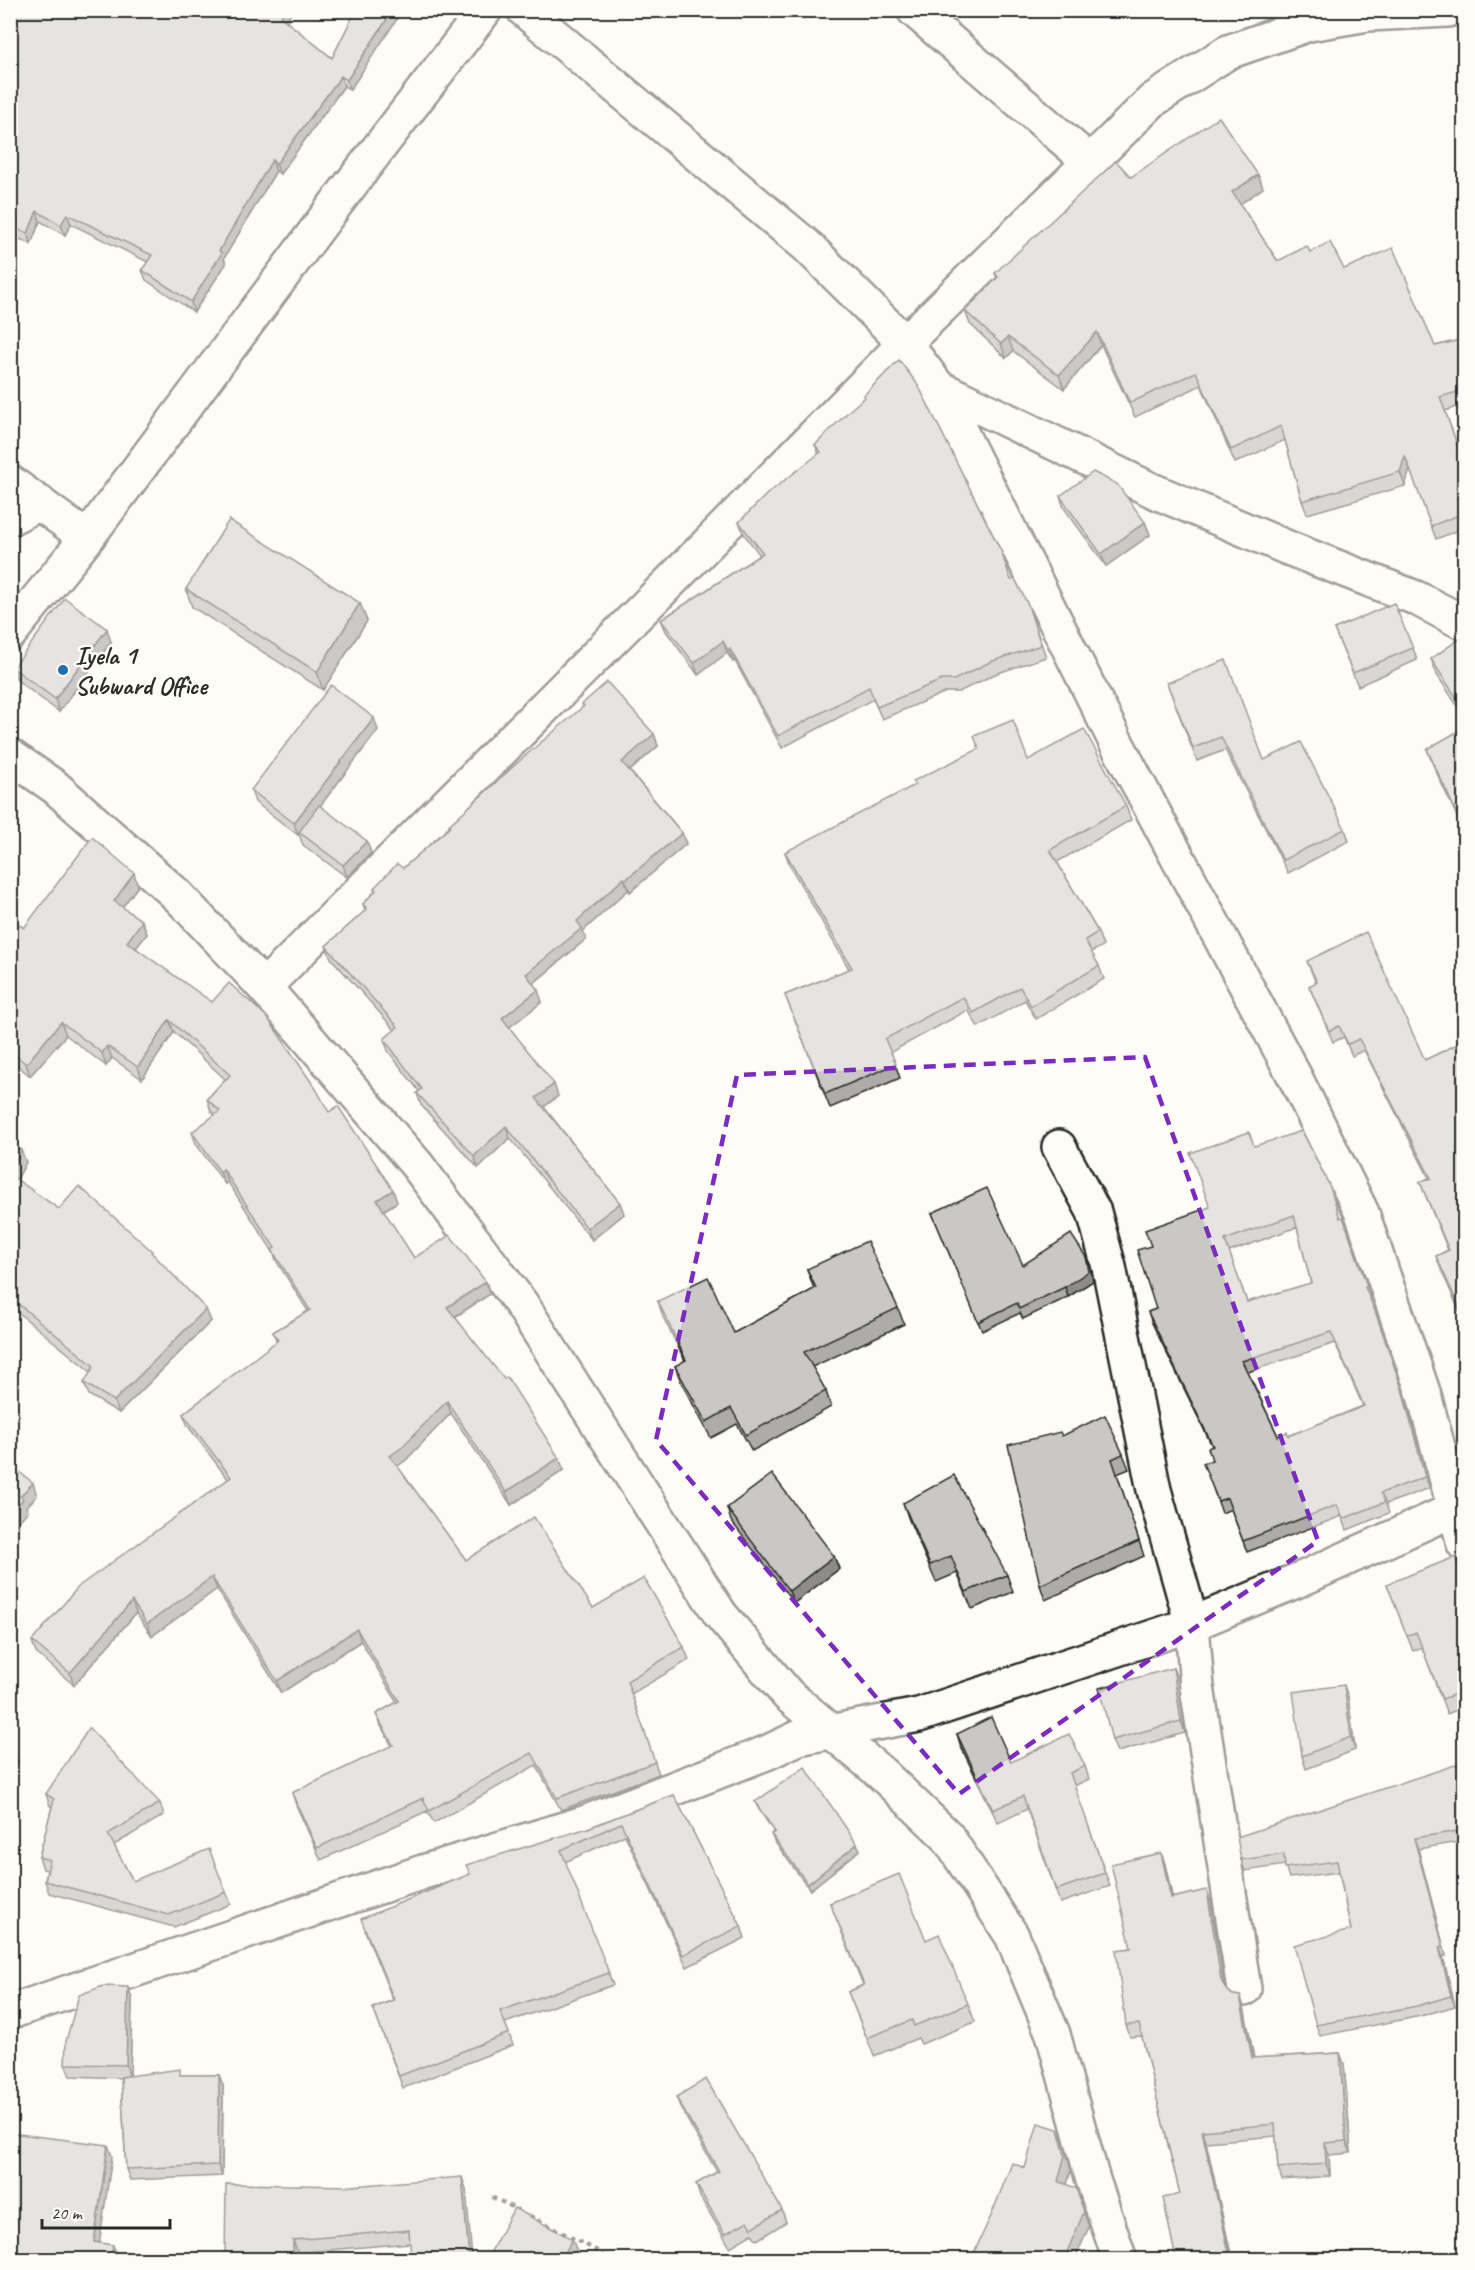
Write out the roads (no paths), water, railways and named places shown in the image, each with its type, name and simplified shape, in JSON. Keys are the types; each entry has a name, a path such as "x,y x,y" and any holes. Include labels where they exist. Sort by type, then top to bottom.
{"street":[{"path":"10,633 87,538 324,220 485,10"},
{"path":"524,10 807,246 905,343 938,387 1118,746 1296,1080 1362,1213 1460,1508 1464,1544"},
{"path":"915,10 1090,162"},
{"path":"264,987 690,562 905,343 1153,100 1228,52 1309,24 1368,14 1448,10"},
{"path":"938,387 1154,491 1288,548 1416,598 1464,623"},
{"path":"10,482 87,538"},
{"path":"10,518 40,503"},
{"path":"10,756 55,787 177,895 264,987 417,1165 522,1305 720,1614 788,1695 881,1773 947,1836 1012,1936 1053,2034 1092,2177 1120,2259"},
{"path":"1059,1147 1094,1212 1108,1267 1154,1490 1192,1624 1197,1687 1244,1989"},
{"path":"10,2012 423,1872 586,1822 766,1753 798,1738 919,1715 1192,1624 1308,1576 1460,1508"}],"place":[{"name":"Iyela 1 Subward Office","path":"63,670"}]}
